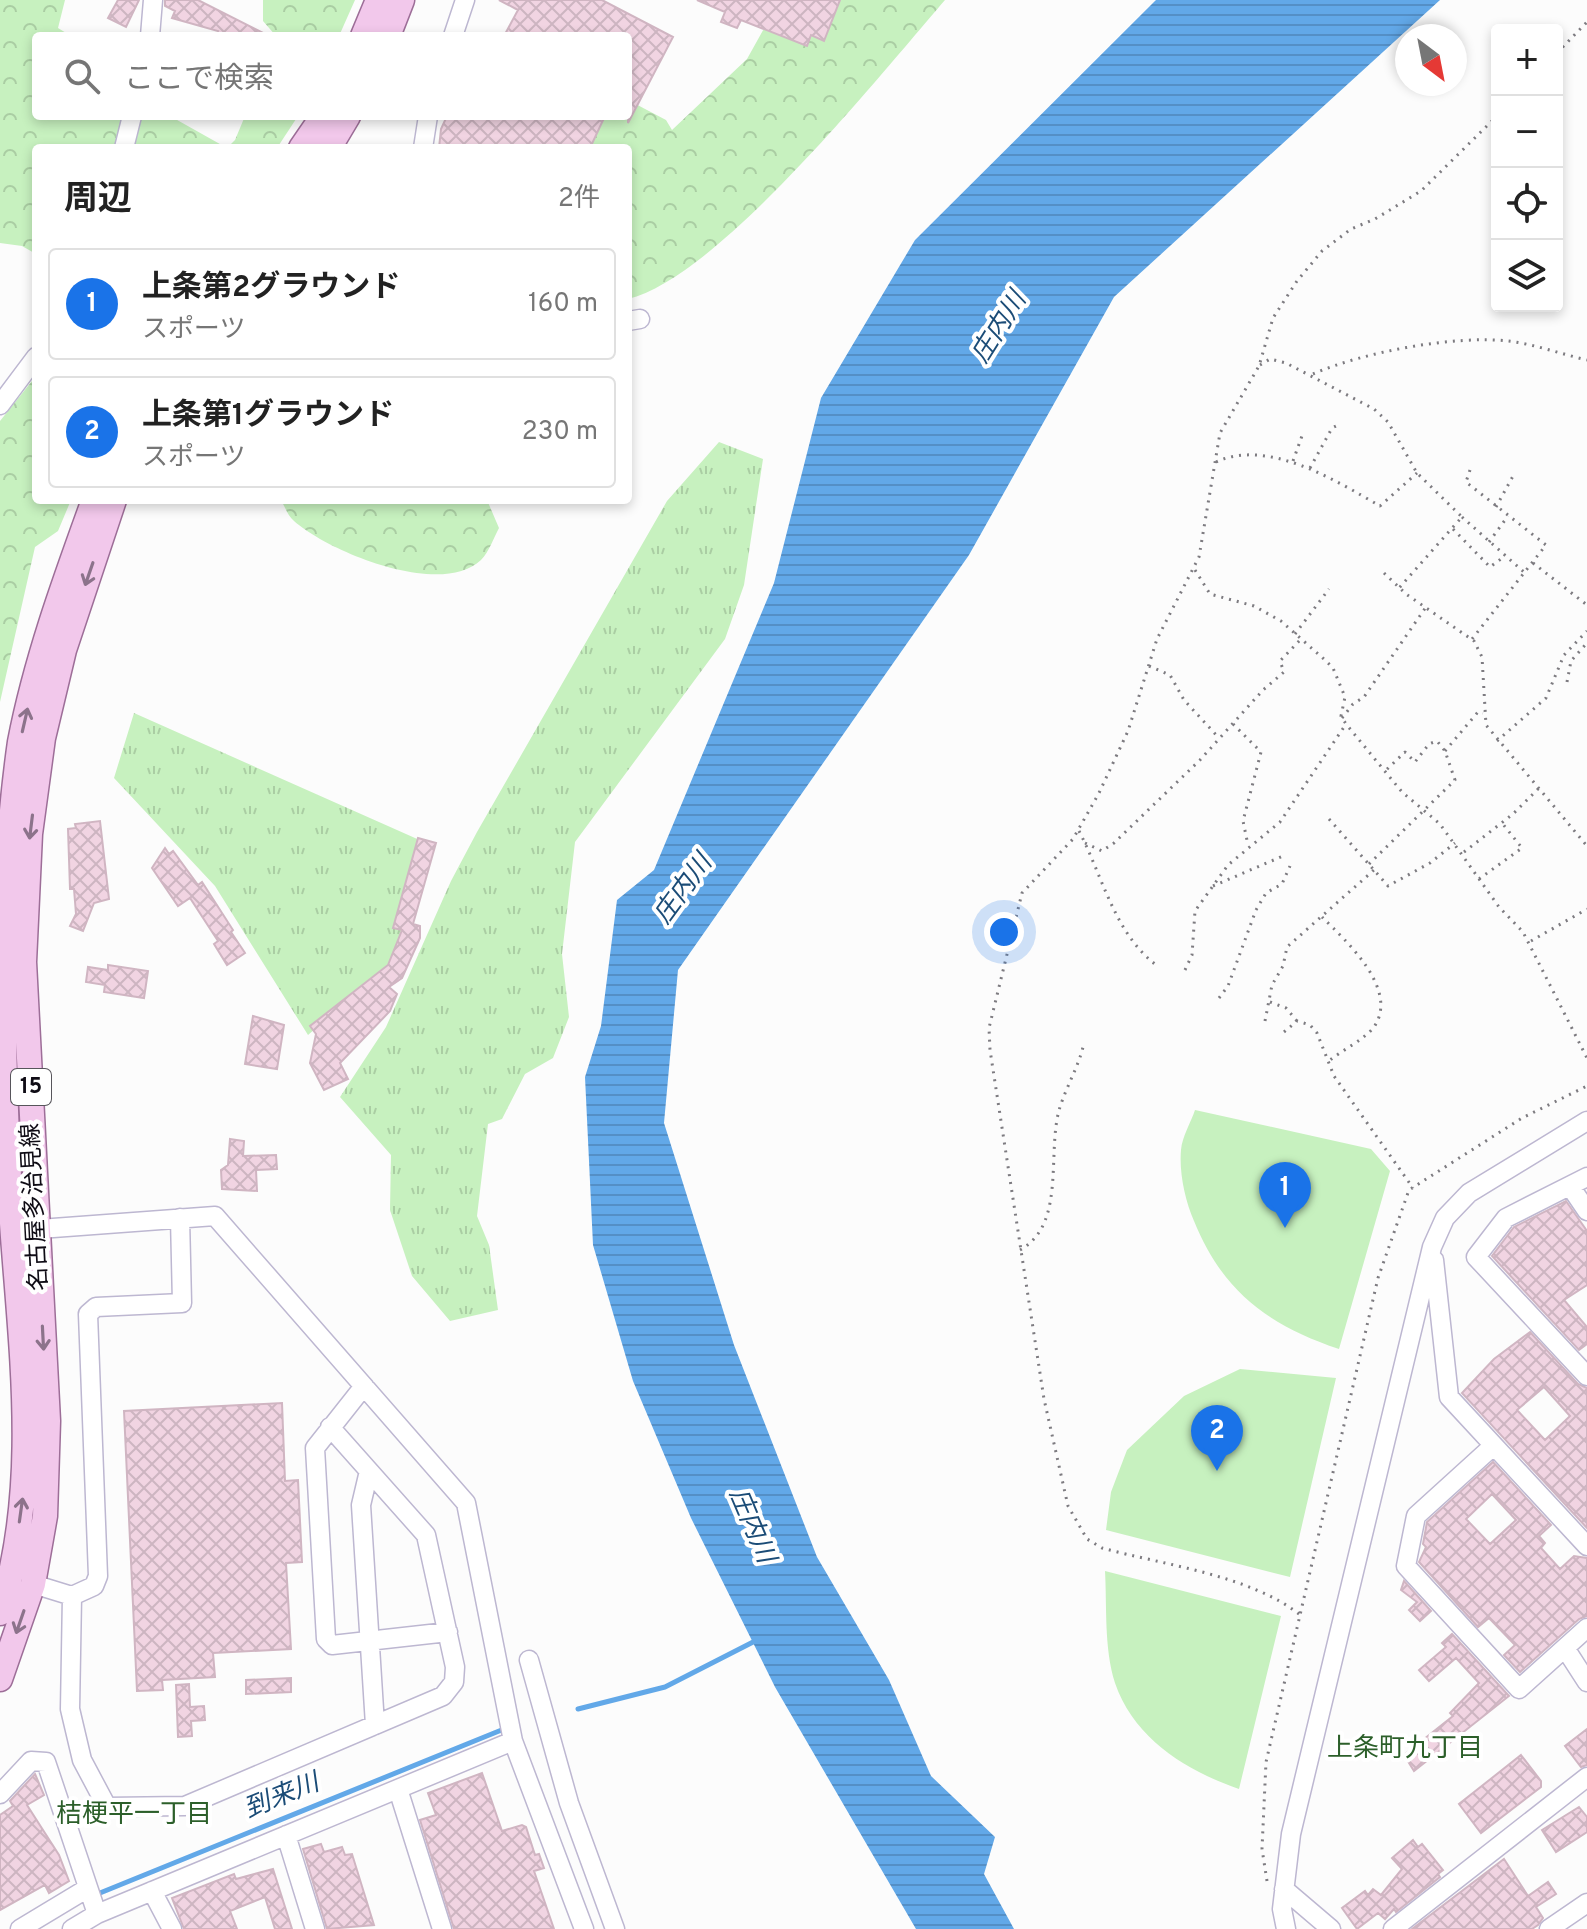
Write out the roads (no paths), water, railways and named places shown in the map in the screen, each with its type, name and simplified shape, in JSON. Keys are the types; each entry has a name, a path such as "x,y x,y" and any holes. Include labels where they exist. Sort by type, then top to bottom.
{"main road":[{"path":"365,32 378,0"},
{"path":"390,32 402,0"},
{"path":"304,144 320,120"},
{"path":"331,144 346,120"},
{"name":"名古屋多治見線","path":"0,1613 12,1575 24,1494 23,1400 1,951 7,839 19,744 42,646 93,504"},
{"name":"名古屋多治見線","path":"0,1679 33,1584 45,1516 48,1421 24,962 30,834 43,738 64,650 113,504"}],"street":[{"path":"150,32 153,0"},
{"path":"454,32 463,1"},
{"path":"125,144 131,120"},
{"path":"424,144 427,120"},
{"path":"0,405 32,362"},
{"path":"1286,1929 1282,1909 1291,1834 1432,1247 1445,1218 1469,1193 1587,1121"},
{"path":"1587,1177 1506,1218 1476,1257 1587,1376"},
{"path":"1570,1186 1587,1211"},
{"path":"13,1232 38,1227 215,1216 466,1503 513,1741 584,1929"},
{"path":"33,1584 72,1596 94,1586 98,1576 88,1314 96,1307 182,1303 180,1218"},
{"path":"1432,1247 1449,1397 1492,1447 1587,1546"},
{"path":"364,1386 315,1448 326,1639 332,1645 448,1632"},
{"path":"72,1596 70,1709 82,1760 107,1807 185,1806 443,1696 454,1682 455,1667 426,1535 330,1427"},
{"path":"1492,1447 1416,1516 1406,1566 1519,1689 1587,1628"},
{"path":"369,1471 361,1505 375,1725"},
{"path":"1565,1648 1587,1682"},
{"path":"529,1660 569,1803 615,1929"},
{"path":"20,1929 92,1899 152,1891 513,1741"},
{"path":"0,1794 31,1761 46,1762 92,1899"},
{"path":"1393,1929 1587,1777"},
{"path":"398,1789 442,1929"},
{"path":"286,1835 315,1929"},
{"path":"1284,1889 1331,1929"},
{"path":"152,1891 172,1929"},
{"path":"72,1929 92,1899"},
{"path":"1549,1929 1587,1903"}],"water":[{"name":"庄内川","path":"1156,0 1440,0 1414,24 1395,24 1395,41 1114,297 969,555 678,970 664,1123 734,1345 817,1557 889,1680 931,1776 995,1837 984,1874 1014,1929 916,1929 775,1687 691,1518 633,1381 593,1245 585,1077 601,1026 617,900 654,870 774,583 821,398 915,240"}],"waterway":[{"name":"到来川","path":"578,1709 665,1687 759,1639"},
{"name":"到来川","path":"95,1895 504,1729"}],"place":[{"name":"上条第2グラウンド","path":"1285,1228"},
{"name":"上条第1グラウンド","path":"1217,1471"}],"district":[{"name":"上条町九丁目","path":"1405,1749"},
{"name":"桔梗平一丁目","path":"134,1815"}]}
